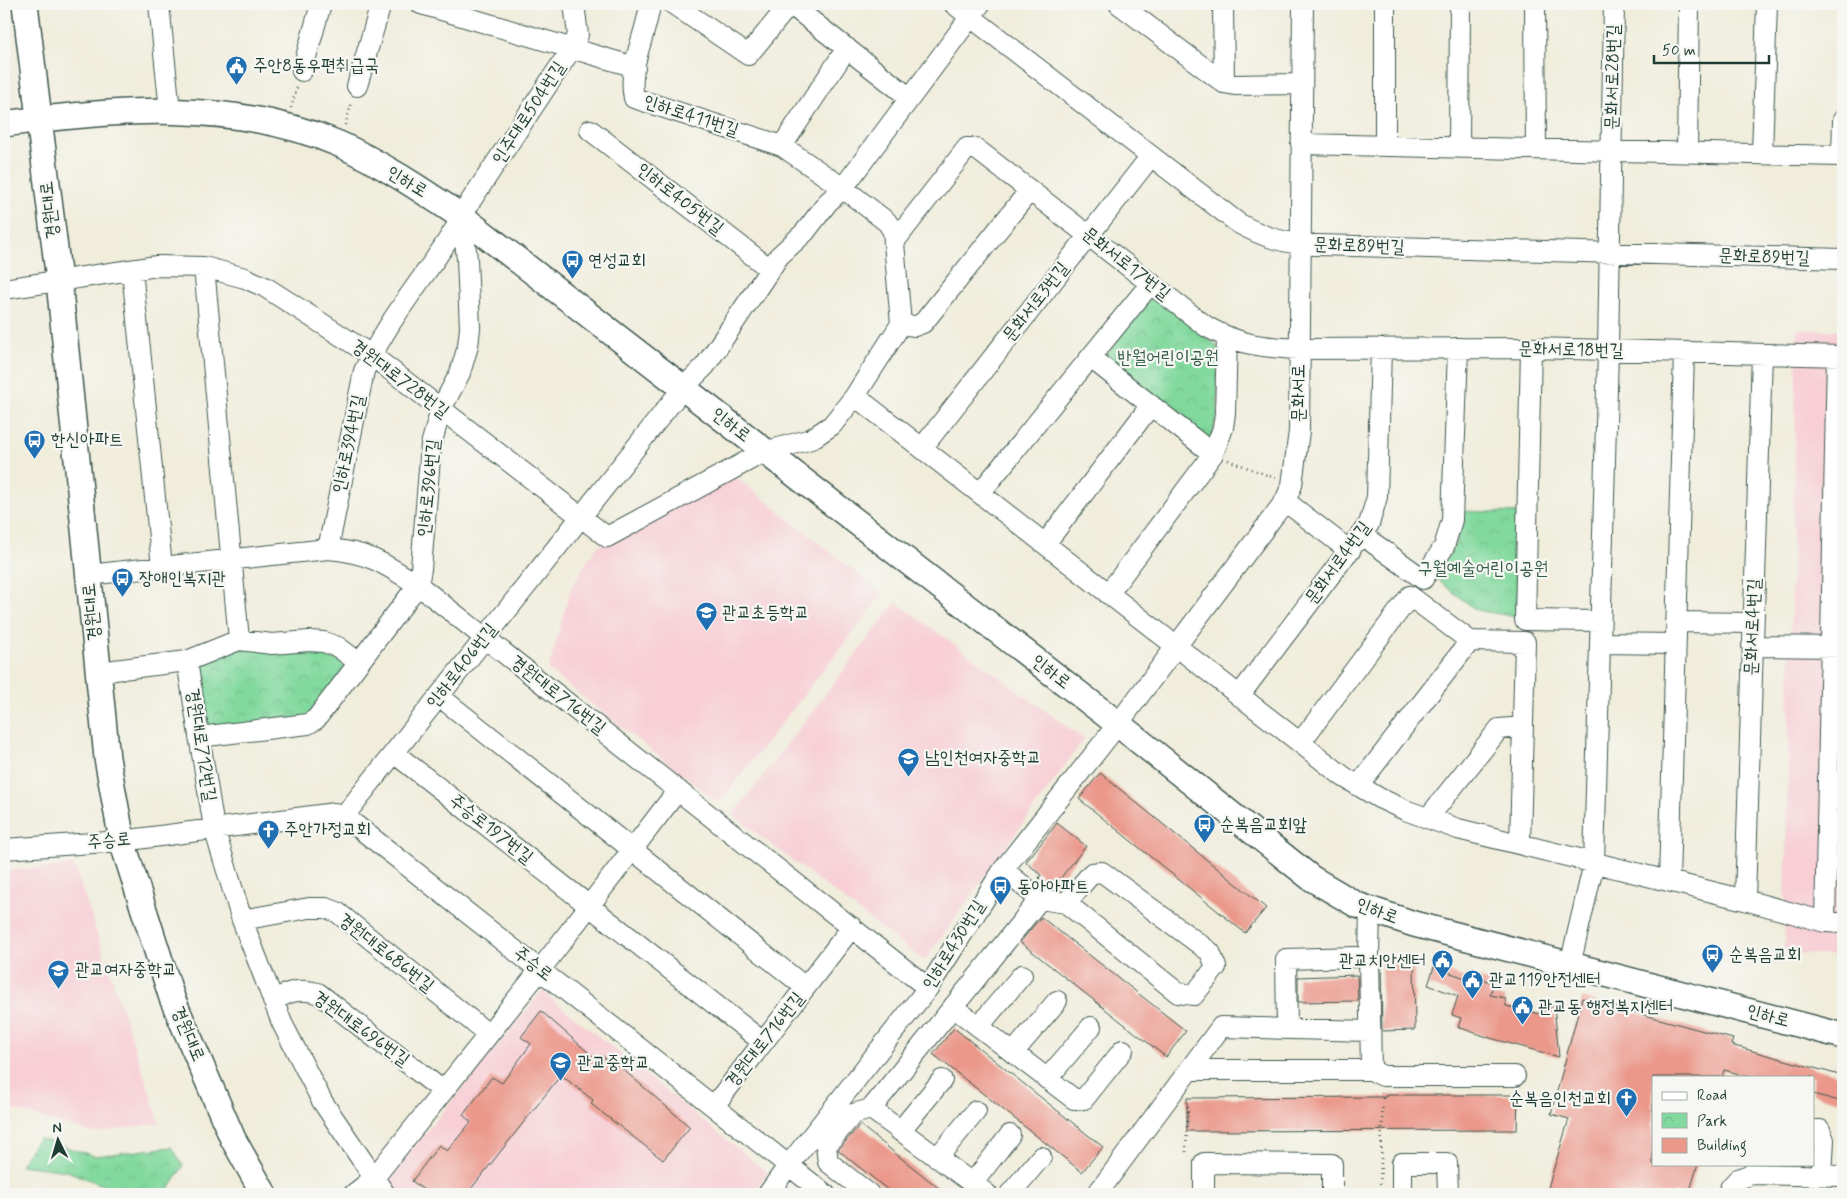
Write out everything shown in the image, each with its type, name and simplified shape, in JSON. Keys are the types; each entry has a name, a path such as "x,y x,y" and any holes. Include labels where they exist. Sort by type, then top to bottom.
{"main road":[{"name":"경원대로","path":"25,4 59,281 106,758 122,841 172,998 233,1139 264,1194"},
{"name":"인하로","path":"4,124 134,111 213,113 286,127 339,144 419,188 462,218 1118,724 1311,878 1370,911 1843,1036"}],"street":[{"path":"160,4 170,111"},
{"path":"302,71 321,4"},
{"path":"357,86 381,4"},
{"path":"424,4 634,67"},
{"name":"인주대로504번길","path":"462,218 572,48 578,35 574,4"},
{"name":"인하로411번길","path":"650,4 634,67 634,98 782,146 888,222 893,231 901,324"},
{"path":"673,4 748,55 790,4 910,98"},
{"name":"문화로89번길","path":"954,4 975,10 1151,156 1238,223 1259,234 1281,241 1301,244 1843,259"},
{"path":"1223,4 1224,83"},
{"name":"문화서로","path":"1118,724 1289,493 1299,431 1298,349 1303,4"},
{"path":"1385,4 1385,146"},
{"path":"1459,147 1460,4"},
{"path":"1535,4 1536,149"},
{"name":"문화서로28번길","path":"1612,151 1614,4"},
{"path":"1687,152 1689,4"},
{"path":"1762,154 1767,4"},
{"path":"1126,6 1224,83 1235,85 1302,84"},
{"path":"684,388 705,366 779,256 805,232 828,202 843,188 975,10"},
{"path":"782,146 847,48"},
{"path":"1842,156 1843,120"},
{"name":"인하로405번길","path":"590,130 770,269"},
{"name":"문화서로28번길","path":"1301,144 1842,156"},
{"name":"문화서로17번길","path":"894,242 967,148 975,148 1208,327 1245,344 1269,348 1298,349"},
{"path":"1570,964 1594,863 1612,151"},
{"name":"문화서로3번길","path":"922,448 1151,156"},
{"path":"581,517 608,537 764,452 811,440 832,424 855,396 901,324 915,326 923,323 1030,190"},
{"name":"인하로394번길","path":"328,549 364,371 371,355 406,300 462,218"},
{"name":"인하로396번길","path":"418,585 431,446 441,409 460,373 468,346 470,318 467,260 462,218"},
{"name":"경원대로728번길","path":"4,289 158,266 204,267 244,278 265,287 371,355 581,517"},
{"path":"204,267 239,640"},
{"path":"132,270 162,567"},
{"path":"980,494 1151,283"},
{"path":"1108,594 1213,454 1223,428 1226,413 1227,337"},
{"name":"문화서로4번길","path":"1239,696 1369,524 1376,497 1381,348"},
{"path":"1289,493 1356,543 1423,579 1444,547 1452,520 1458,348"},
{"path":"1531,348 1525,620 1600,621"},
{"name":"문화서로18번길","path":"1298,349 1531,348 1840,356"},
{"path":"1669,881 1684,353"},
{"name":"문화서로4번길","path":"1745,900 1762,354"},
{"path":"855,396 1239,696 1358,786 1405,810 1458,829 1834,922 1840,356"},
{"path":"1091,358 1213,454"},
{"name":"인하로406번길","path":"344,816 684,388"},
{"path":"1045,544 1151,405"},
{"name":"경원대로716번길","path":"88,575 328,549 350,551 388,566 418,585 928,988"},
{"path":"199,738 308,724 316,718 418,585"},
{"path":"1300,743 1410,596 1470,641 1525,642 1520,844"},
{"path":"1676,622 1753,623"},
{"path":"98,672 187,661 239,640 272,644 309,641 324,642 338,647 358,662"},
{"path":"1358,786 1470,641"},
{"path":"1600,643 1675,644"},
{"path":"1752,646 1837,647"},
{"name":"경원대로712번길","path":"187,661 214,828"},
{"path":"439,696 805,987"},
{"name":"인하로430번길","path":"768,1194 928,988 1003,870 1118,724"},
{"path":"1428,818 1499,729 1523,727"},
{"name":"주승로197번길","path":"394,753 764,1042"},
{"path":"354,1194 379,1187 442,1091 540,970 678,790"},
{"name":"주승로","path":"4,849 122,841 335,813 344,816 826,1194"},
{"path":"214,828 242,920 282,1023 322,1101 379,1187"},
{"path":"1003,870 1040,900 1066,903 1178,993 1194,995 1216,967 1210,952 1102,872 1092,873 1066,903"},
{"path":"869,1194 828,1162 826,1146 853,1114 871,1109 1040,900"},
{"name":"경원대로686번길","path":"242,920 309,908 326,908 337,912 488,1034"},
{"path":"1370,911 1368,955 1370,1030 1377,1073"},
{"name":"경원대로716번길","path":"714,1106 852,927"},
{"path":"1287,1029 1286,959 1356,957"},
{"path":"979,1026 1022,975"},
{"name":"경원대로696번길","path":"273,1001 285,994 304,989 318,993 442,1091"},
{"path":"1013,1052 1058,1001"},
{"path":"954,1007 1074,1099 1084,1099 1123,1050"},
{"path":"1047,1079 1091,1027"},
{"path":"1097,1194 1221,1027 1370,1030"},
{"path":"1189,1070 1515,1076"},
{"path":"900,1131 942,1080"},
{"path":"871,1109 979,1189 1010,1135"},
{"path":"937,1158 976,1111"},
{"path":"1814,1130 1820,1130 1824,1140 1822,1175"},
{"path":"1010,1194 1041,1157"},
{"path":"1204,1194 1204,1163 1332,1164 1332,1194"},
{"path":"1402,1194 1402,1163 1447,1163 1448,1194"},
{"path":"1736,1179 1752,1174 1843,1176"}],"path":[{"path":"286,127 302,71"},
{"path":"339,144 357,86"},
{"path":"1213,454 1289,493"},
{"path":"1186,1152 1189,1070"},
{"path":"1377,1073 1380,1194"}],"shaded area":[{"path":"1797,329 1843,331 1843,956 1784,953"},
{"name":"관교초등학교","path":"731,473 883,594 719,803 548,670 570,591 598,546 639,528"},
{"name":"남인천여자중학교","path":"896,602 1084,739 924,961 733,815"},
{"name":"관교여자중학교","path":"74,865 160,1123 93,1133 4,1107 4,871"},
{"name":"관교중학교","path":"542,991 768,1173 751,1194 401,1194 388,1179"}],"green space":[{"name":"반월어린이공원","path":"1153,295 1217,346 1218,412 1210,443 1103,358"},
{"name":"구월예술어린이공원","path":"1462,511 1521,513 1516,617 1476,610 1434,577 1457,541"},
{"path":"238,644 317,648 350,668 305,719 206,730 196,666"},
{"path":"38,1138 94,1156 172,1147 183,1166 166,1194 114,1194 103,1185 67,1171 20,1165"}],"building":[{"path":"1100,773 1266,908 1245,933 1079,799"},
{"path":"1057,823 1086,846 1052,889 1039,878 1041,875 1026,862"},
{"path":"1041,917 1186,1031 1166,1057 1020,942"},
{"path":"1414,957 1415,1030 1382,1031 1381,958"},
{"path":"1434,967 1465,978 1466,974 1494,983 1490,995 1505,998 1506,1006 1540,1014 1554,1005 1559,1057 1458,1027 1461,1018 1452,1015 1458,996 1428,985"},
{"path":"1357,975 1358,1001 1298,1002 1298,977"},
{"path":"1582,998 1733,1039 1731,1045 1843,1076 1843,1102 1814,1094 1814,1076 1746,1076 1724,1070 1722,1076 1652,1076 1652,1166 1697,1166 1689,1194 1546,1194 1569,1119 1551,1114"},
{"path":"541,1011 597,1060 601,1055 615,1066 618,1065 690,1127 663,1160 591,1104 593,1100 561,1075 467,1194 429,1194 412,1181 439,1145 447,1151 471,1122 463,1115 492,1077 502,1083 531,1044 521,1037"},
{"path":"954,1028 1103,1147 1082,1172 933,1054"},
{"path":"1386,1095 1518,1095 1517,1130 1187,1131 1187,1098 1386,1097"},
{"path":"860,1125 946,1194 893,1194 838,1150"}],"place":[{"name":"주안8동우편취급국","path":"237,85"},
{"name":"연성교회","path":"572,280"},
{"name":"한신아파트","path":"35,459"},
{"name":"장애인복지관","path":"123,598"},
{"name":"관교초등학교","path":"706,632"},
{"name":"남인천여자중학교","path":"909,777"},
{"name":"순복음교회앞","path":"1204,844"},
{"name":"주안가정교회","path":"268,849"},
{"name":"동아아파트","path":"1001,906"},
{"name":"순복음교회","path":"1713,974"},
{"name":"관교치안센터","path":"1442,980"},
{"name":"관교여자중학교","path":"59,989"},
{"name":"관교119안전센터","path":"1473,999"},
{"name":"관교동 행정복지센터","path":"1522,1026"},
{"name":"관교중학교","path":"561,1082"},
{"name":"순복음인천교회","path":"1627,1118"}]}
